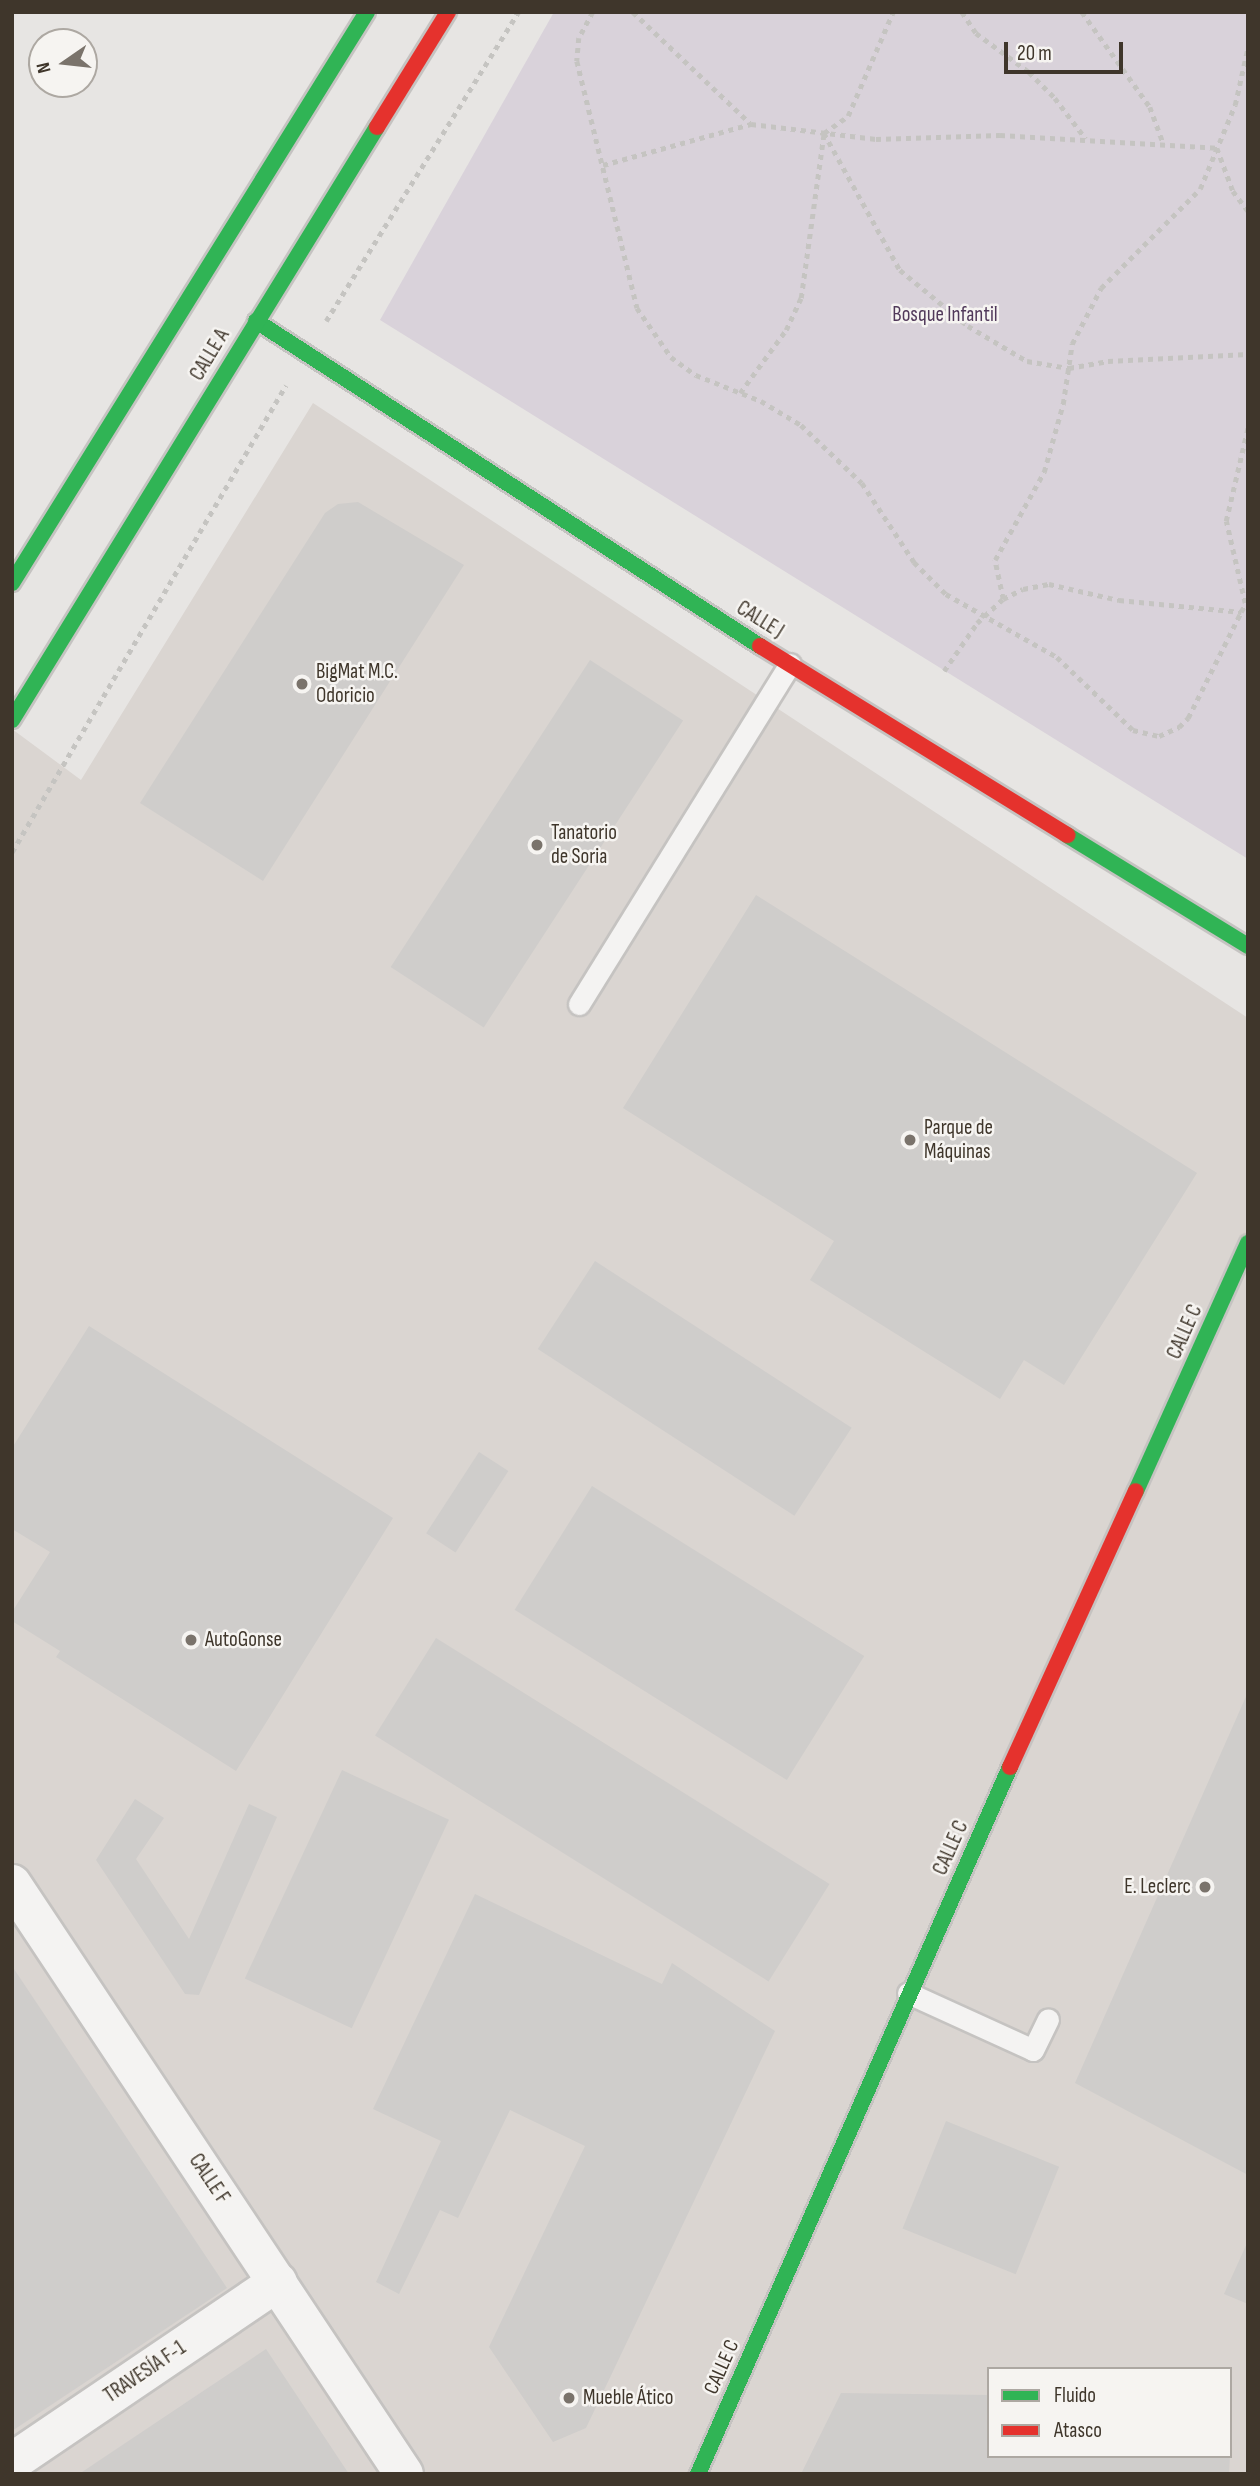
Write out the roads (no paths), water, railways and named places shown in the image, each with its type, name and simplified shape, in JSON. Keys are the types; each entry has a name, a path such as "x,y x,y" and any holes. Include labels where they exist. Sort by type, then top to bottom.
{"street":[{"path":"12,583 368,12"},
{"name":"CALLE A","path":"12,720 447,12"},
{"name":"CALLE J","path":"256,321 790,664 1248,946"},
{"name":"CALLE C","path":"698,2474 908,1993 1248,1243"},
{"name":"CALLE F","path":"12,1884 404,2474"},
{"name":"TRAVESÍA F-1","path":"12,2462 278,2283"}],"lane":[{"path":"579,1004 790,664"},
{"path":"908,1993 1034,2050 1048,2019"}],"place":[{"name":"BigMat M.C. Odoricio","path":"302,684"},
{"name":"Tanatorio de Soria","path":"537,845"},
{"name":"Parque de Máquinas","path":"910,1140"},
{"name":"AutoGonse","path":"191,1640"},
{"name":"E. Leclerc","path":"1205,1887"},
{"name":"Mueble Ático","path":"569,2398"}],"park label":[{"name":"Bosque Infantil","path":"945,315"}]}
